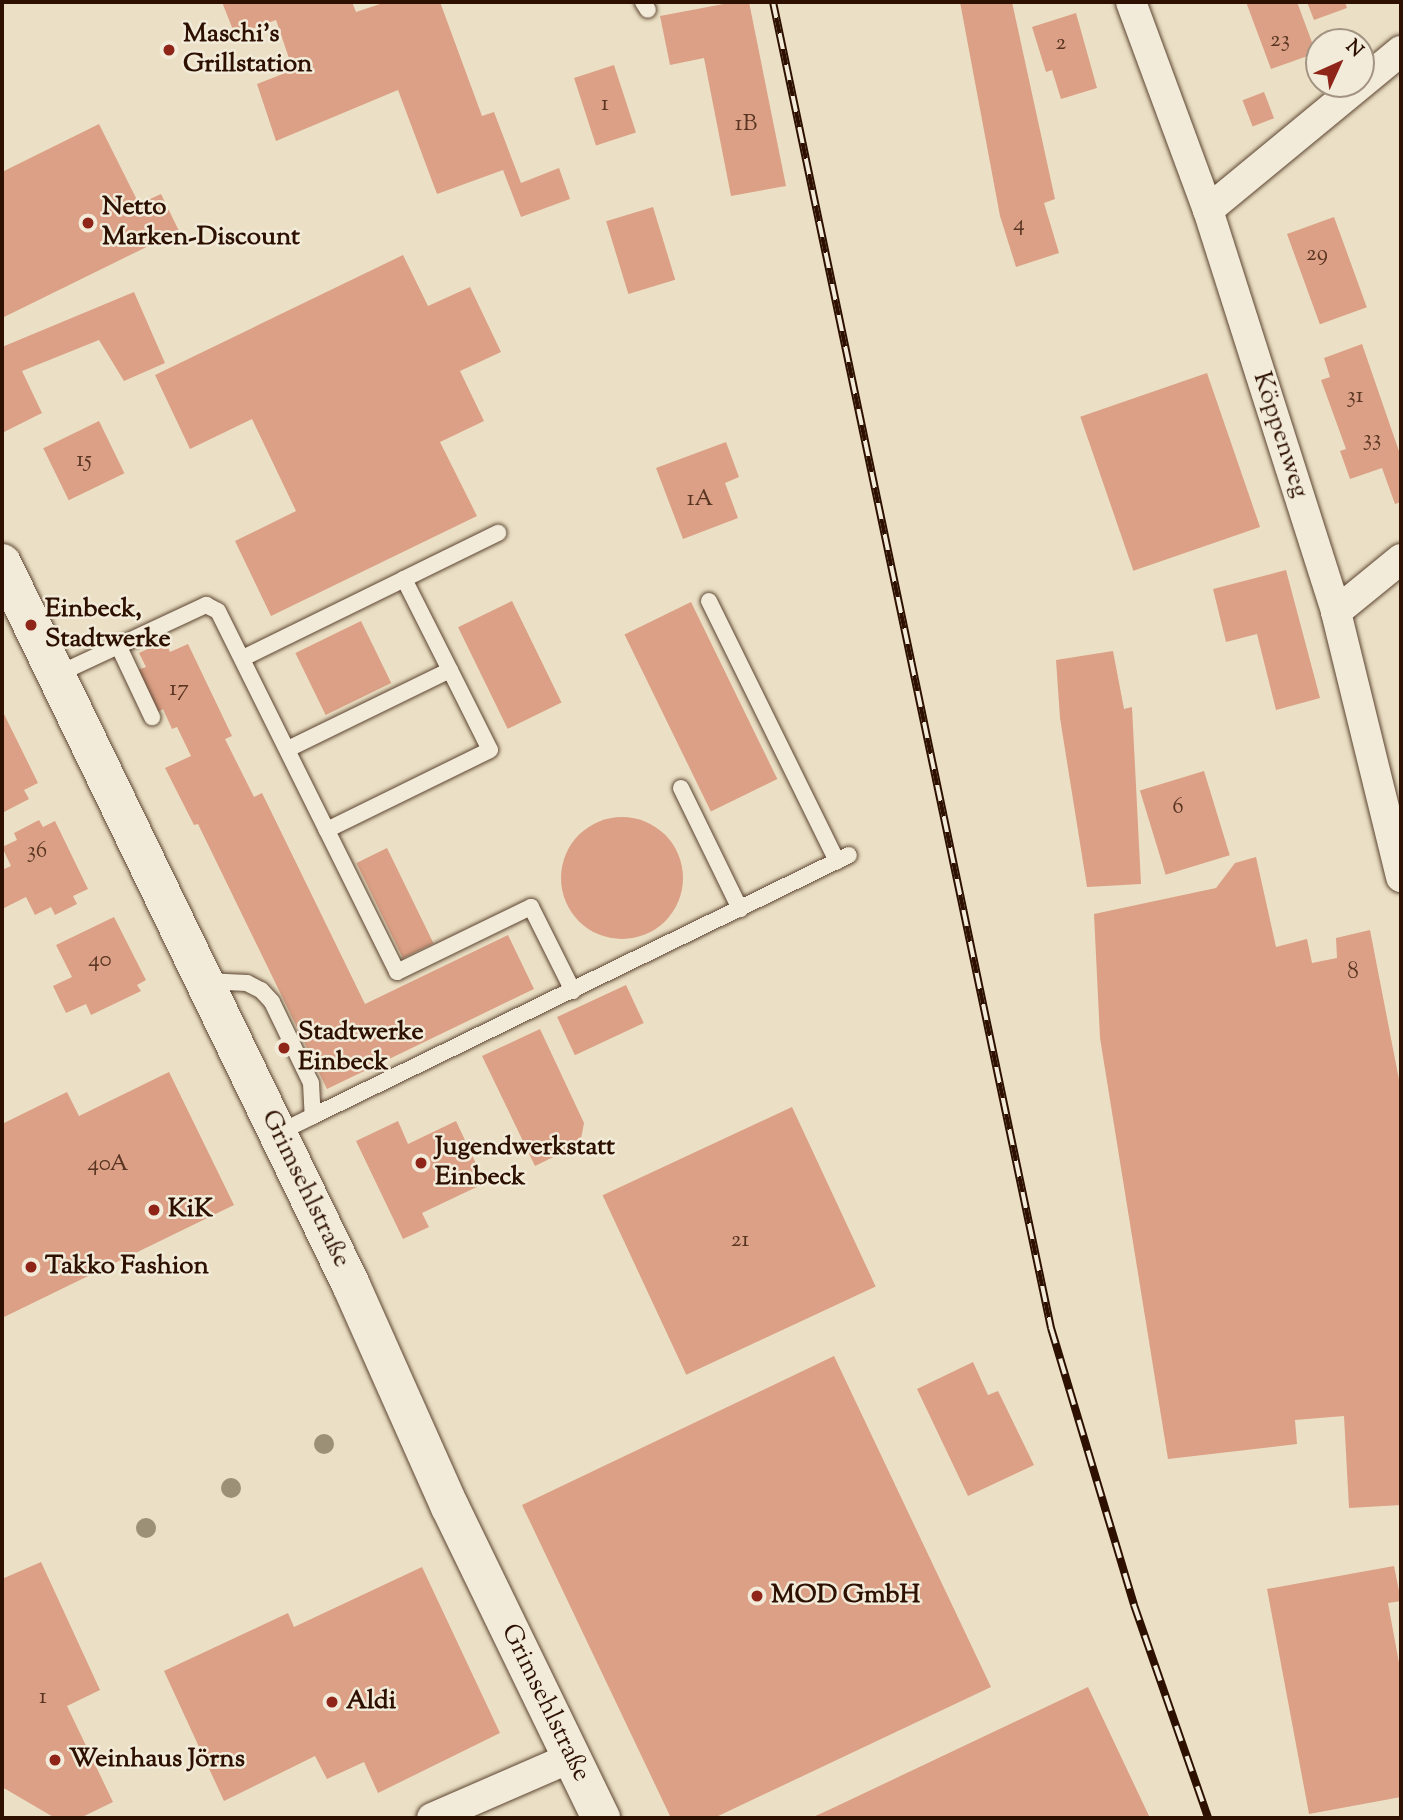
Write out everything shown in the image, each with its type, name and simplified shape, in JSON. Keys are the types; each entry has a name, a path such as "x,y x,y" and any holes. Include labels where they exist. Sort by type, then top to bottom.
{"main road":[{"name":"Grimsehlstraße","path":"2,563 278,1133 570,1758 601,1818"}],"street":[{"name":"Köppenweg","path":"1131,2 1209,210 1336,612 1401,877"},
{"path":"1209,210 1401,51"},
{"path":"1336,612 1401,559"},
{"path":"432,1818 570,1758"}],"lane":[{"path":"243,658 498,533"},
{"path":"327,830 490,750 404,579"},
{"path":"278,1133 843,858 709,601"},
{"path":"56,675 206,605 218,611 397,972 531,907 573,991"},
{"path":"118,645 152,717"},
{"path":"288,750 450,670"},
{"path":"681,788 740,909"},
{"path":"204,981 247,983 272,1002 311,1083 313,1115"}],"building":[{"path":"222,2 352,2 356,12 386,2 440,2 482,116 494,112 521,183 559,168 570,199 521,217 503,170 437,194 398,90 276,141 257,84 293,70 276,20 235,35"},
{"path":"734,2 749,2 786,186 731,196 704,58 670,65 660,16"},
{"path":"960,2 1012,2 1055,199 1044,203 1059,253 1016,267 1000,216"},
{"path":"1246,2 1297,2 1307,28 1305,57 1271,69"},
{"path":"1307,2 1345,2 1347,8 1314,20"},
{"path":"1076,13 1097,88 1061,99 1052,70 1046,72 1032,27"},
{"path":"614,65 636,133 596,146 574,78"},
{"path":"1264,92 1274,118 1253,126 1243,100"},
{"name":"Netto Marken-Discount","path":"99,124 139,204 161,194 179,231 2,318 2,172"},
{"path":"653,207 675,280 628,294 606,221"},
{"path":"1334,217 1367,307 1320,324 1287,234"},
{"path":"403,255 428,306 470,287 501,352 460,371 484,421 440,442 477,516 271,616 235,541 296,511 252,419 190,449 155,375"},
{"path":"134,292 165,363 124,381 99,340 22,371 42,413 4,432 2,347"},
{"path":"1362,344 1401,457 1401,502 1395,504 1382,468 1350,479 1340,451 1346,449 1321,380 1330,377 1324,358"},
{"path":"1207,373 1260,527 1133,571 1080,417"},
{"path":"99,421 124,473 69,500 43,448"},
{"path":"726,442 739,477 725,483 738,518 683,539 656,468"},
{"path":"1286,570 1320,698 1276,710 1257,634 1226,642 1213,589"},
{"path":"512,601 562,703 508,729 458,627"},
{"path":"691,602 777,779 711,812 624,634"},
{"path":"361,621 391,683 326,715 295,653"},
{"path":"165,641 170,652 188,644 232,736 225,739 254,797 262,793 365,1004 508,935 534,989 327,1089 198,824 194,825 165,768 191,756 177,727 172,729 163,709 158,712 138,670 146,667 139,653"},
{"path":"1113,651 1124,709 1132,707 1141,884 1087,887 1060,718 1056,660"},
{"path":"2,710 38,783 24,790 29,799 2,813"},
{"path":"1204,771 1230,855 1166,875 1140,791"},
{"path":"622,817 645,821 665,835 679,855 683,878 679,901 665,921 645,935 622,939 599,935 579,921 565,901 561,878 565,855 579,835 599,821"},
{"path":"39,820 43,827 55,821 88,889 73,896 77,904 55,915 51,907 35,915 26,897 2,909 2,870 11,866 2,847 17,840 14,833"},
{"path":"387,848 433,943 403,958 356,863"},
{"path":"1256,857 1276,947 1307,939 1312,963 1337,958 1336,938 1370,930 1401,1090 1401,1505 1349,1508 1344,1416 1295,1420 1297,1444 1168,1459 1100,1038 1094,914 1216,888 1235,863"},
{"path":"114,917 146,980 137,985 141,991 91,1015 86,1004 66,1013 53,986 72,977 56,945"},
{"path":"626,985 644,1023 575,1055 557,1017"},
{"path":"540,1029 584,1123 580,1144 535,1166 482,1056"},
{"path":"169,1072 234,1205 2,1318 2,1124 67,1092 79,1116"},
{"path":"792,1107 876,1286 686,1375 603,1195"},
{"name":"Jugendwerkstatt Einbeck","path":"398,1121 408,1144 456,1121 485,1183 422,1213 429,1227 403,1239 356,1141"},
{"name":"MOD GmbH","path":"834,1356 991,1687 714,1818 671,1818 522,1505"},
{"path":"973,1362 988,1395 998,1391 1034,1465 968,1496 917,1389"},
{"path":"41,1562 100,1690 67,1706 113,1802 80,1818 55,1818 2,1787 2,1579"},
{"path":"1394,1566 1401,1601 1388,1603 1401,1674 1401,1797 1309,1814 1267,1589"},
{"name":"Aldi","path":"422,1567 500,1733 378,1793 364,1762 327,1779 315,1756 224,1801 164,1671 288,1613 294,1627"},
{"path":"1088,1687 1150,1818 811,1818 835,1807"}],"railway":[{"path":"773,2 1051,1328 1134,1605 1208,1818"}],"place":[{"name":"Maschi's Grillstation","path":"169,50"},
{"name":"Netto Marken-Discount","path":"88,223"},
{"name":"Einbeck, Stadtwerke","path":"31,625"},
{"name":"Stadtwerke Einbeck","path":"284,1048"},
{"name":"Jugendwerkstatt Einbeck","path":"421,1163"},
{"name":"KiK","path":"154,1210"},
{"name":"Takko Fashion","path":"31,1267"},
{"name":"MOD GmbH","path":"757,1596"},
{"name":"Aldi","path":"332,1702"},
{"name":"Weinhaus Jörns","path":"55,1760"}]}
